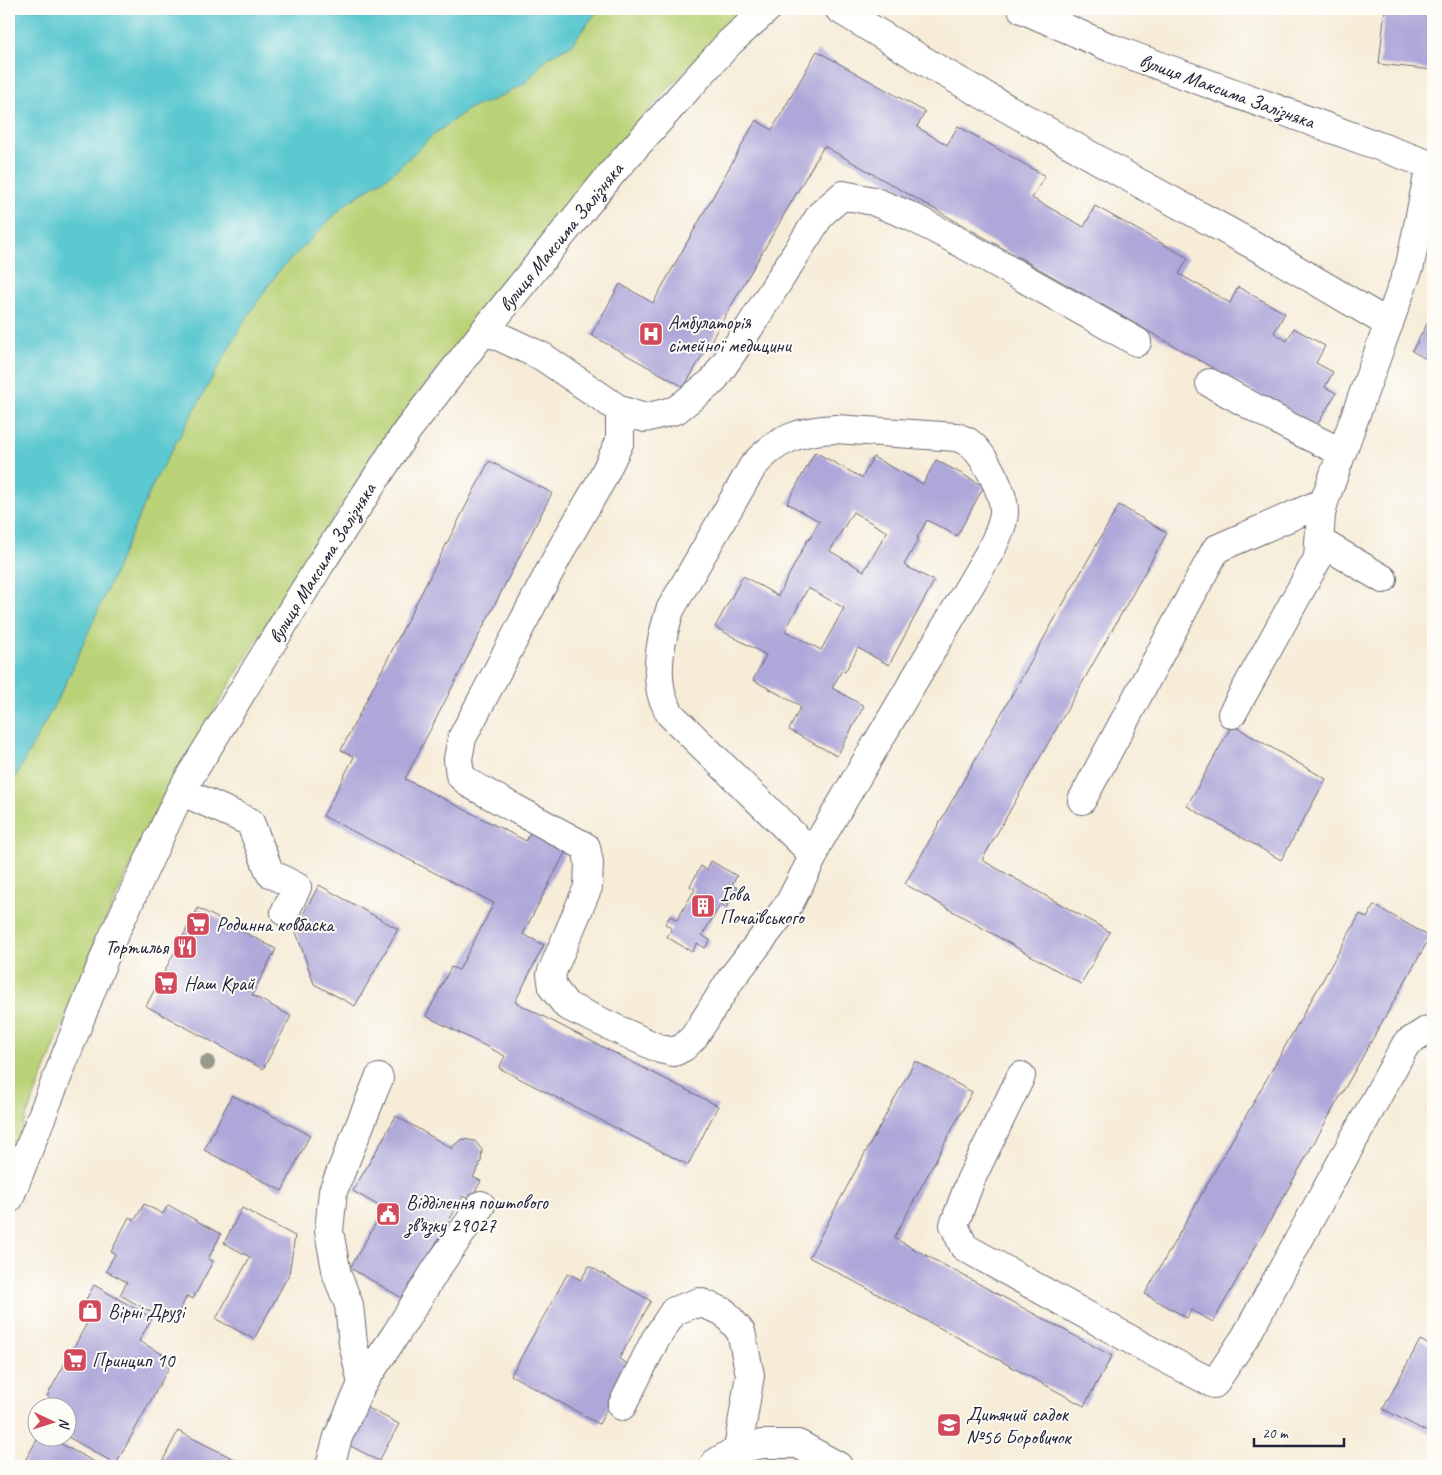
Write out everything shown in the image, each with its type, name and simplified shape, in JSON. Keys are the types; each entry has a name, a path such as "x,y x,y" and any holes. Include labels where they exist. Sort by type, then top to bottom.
{"street":[{"name":"вулиця Максима Залізняка","path":"9,1199 111,942 181,791 321,563 406,432 485,330 618,166 724,49 767,9"},
{"path":"839,9 936,68 1132,179 1270,254 1389,324"},
{"name":"вулиця Максима Залізняка","path":"1022,9 1111,48 1432,166"},
{"path":"1232,714 1318,558 1321,515 1324,502 1410,265 1424,246 1432,166"},
{"path":"485,330 543,358 620,410 644,418 676,410 713,381 821,214 843,195 873,201 910,216 1137,342"},
{"path":"1210,383 1290,427 1341,452"},
{"path":"620,410 620,441 601,481 562,546 462,738 458,759 460,775 470,784 586,847 589,864 588,887 551,974 553,988 567,1006 660,1049 674,1052 684,1047 694,1037 731,979 789,904 814,855 817,845 992,548 1001,528 1004,511 1002,497 994,476 968,442 957,437 836,429 816,430 777,444 764,453 753,466 670,610 663,632 658,674 661,694 670,714 814,855"},
{"path":"1082,800 1216,549 1324,502"},
{"path":"1319,541 1383,579"},
{"path":"181,791 250,822 270,873 297,887 285,912"},
{"path":"1021,1076 971,1178 954,1225 964,1247 1214,1384 1246,1336 1406,1044 1428,1030 1433,1030"},
{"path":"362,1384 349,1305 337,1275 328,1231 333,1191 378,1078"},
{"path":"330,1466 338,1437 362,1384 437,1268 481,1205"},
{"path":"622,1406 655,1340 674,1311 699,1302 724,1312 741,1332 750,1376 738,1449"},
{"path":"713,1466 738,1449 762,1444 798,1444 838,1466"}],"green space":[{"path":"9,9 746,9 669,88 601,164 475,321 395,424 309,555 169,784 98,936 9,1161"}],"water":[{"path":"9,9 599,9 571,45 548,57 524,84 493,100 468,109 432,136 393,173 347,203 278,272 243,323 154,482 67,681 9,789"}],"building":[{"path":"1385,9 1433,9 1433,70 1379,64"},
{"path":"817,51 925,112 917,127 947,145 958,126 1045,176 1032,198 1084,227 1095,206 1188,258 1179,274 1230,303 1238,287 1285,313 1274,333 1287,341 1294,328 1325,346 1316,363 1333,372 1325,387 1336,393 1316,427 824,146 684,387 591,335 620,284 653,303 756,120 772,130"},
{"path":"1433,313 1433,363 1412,351"},
{"path":"815,452 862,478 873,457 923,484 936,460 984,486 957,536 927,520 917,538 919,538 904,565 934,581 889,665 858,648 845,672 842,670 832,688 864,706 837,756 789,730 801,706 753,680 766,655 715,627 743,576 778,596 819,521 787,503","holes":["853,512 887,532 864,571 830,551","808,588 844,608 821,650 785,631"]},
{"path":"489,461 552,493 405,779 526,841 532,829 568,847 523,934 544,945 515,1002 718,1106 688,1165 499,1068 505,1056 426,1016 451,967 459,970 494,903 323,816 354,757 341,750"},
{"path":"1119,505 1167,533 982,860 1110,932 1081,984 905,884"},
{"path":"1232,725 1326,779 1281,860 1187,806"},
{"name":"Іова Почаївського","path":"711,861 737,876 732,885 738,888 726,908 721,904 702,935 710,940 705,948 697,943 692,952 667,937 672,928 665,924 670,916 677,920 695,889 690,886 701,866 707,870"},
{"path":"319,885 398,929 355,1006 314,984 295,929"},
{"path":"1374,905 1430,937 1213,1322 1191,1310 1187,1318 1145,1294 1360,914 1367,918"},
{"path":"198,908 276,949 252,995 291,1016 263,1069 146,1006"},
{"path":"915,1061 972,1092 894,1238 1112,1356 1084,1406 809,1257"},
{"path":"232,1095 310,1135 282,1191 204,1150"},
{"path":"396,1116 453,1149 453,1146 463,1139 475,1141 482,1150 480,1165 473,1177 481,1181 470,1200 463,1196 404,1299 350,1268 384,1209 353,1191"},
{"path":"144,1204 163,1214 168,1205 221,1234 208,1259 213,1261 193,1299 187,1296 174,1321 159,1313 151,1312 120,1295 127,1282 106,1271 115,1254 111,1252 129,1217 135,1220"},
{"path":"242,1208 295,1236 289,1274 254,1339 216,1319 250,1257 224,1243"},
{"path":"589,1266 651,1301 619,1359 631,1366 599,1424 511,1375 568,1273 581,1280"},
{"path":"94,1285 152,1318 139,1341 173,1360 116,1464 78,1443 78,1398 51,1398 47,1396 91,1316 80,1310"},
{"path":"1420,1340 1433,1347 1433,1435 1383,1409"},
{"path":"366,1407 399,1424 379,1461 347,1444"},
{"path":"178,1431 238,1461 235,1466 160,1466"},
{"path":"32,1448 69,1448 102,1466 22,1466"}],"place":[{"name":"Амбулаторія сімейної медицини","path":"651,334"},
{"name":"Іова Почаївського","path":"703,906"},
{"name":"Родинна ковбаска","path":"198,924"},
{"name":"Тортилья","path":"185,947"},
{"name":"Наш Край","path":"166,983"},
{"name":"Відділення поштового зв’язку 29027","path":"388,1214"},
{"name":"Вірні Друзі","path":"90,1311"},
{"name":"Принцип 10","path":"75,1360"},
{"name":"Дитячий садок №56 Боровичок","path":"949,1425"}]}
